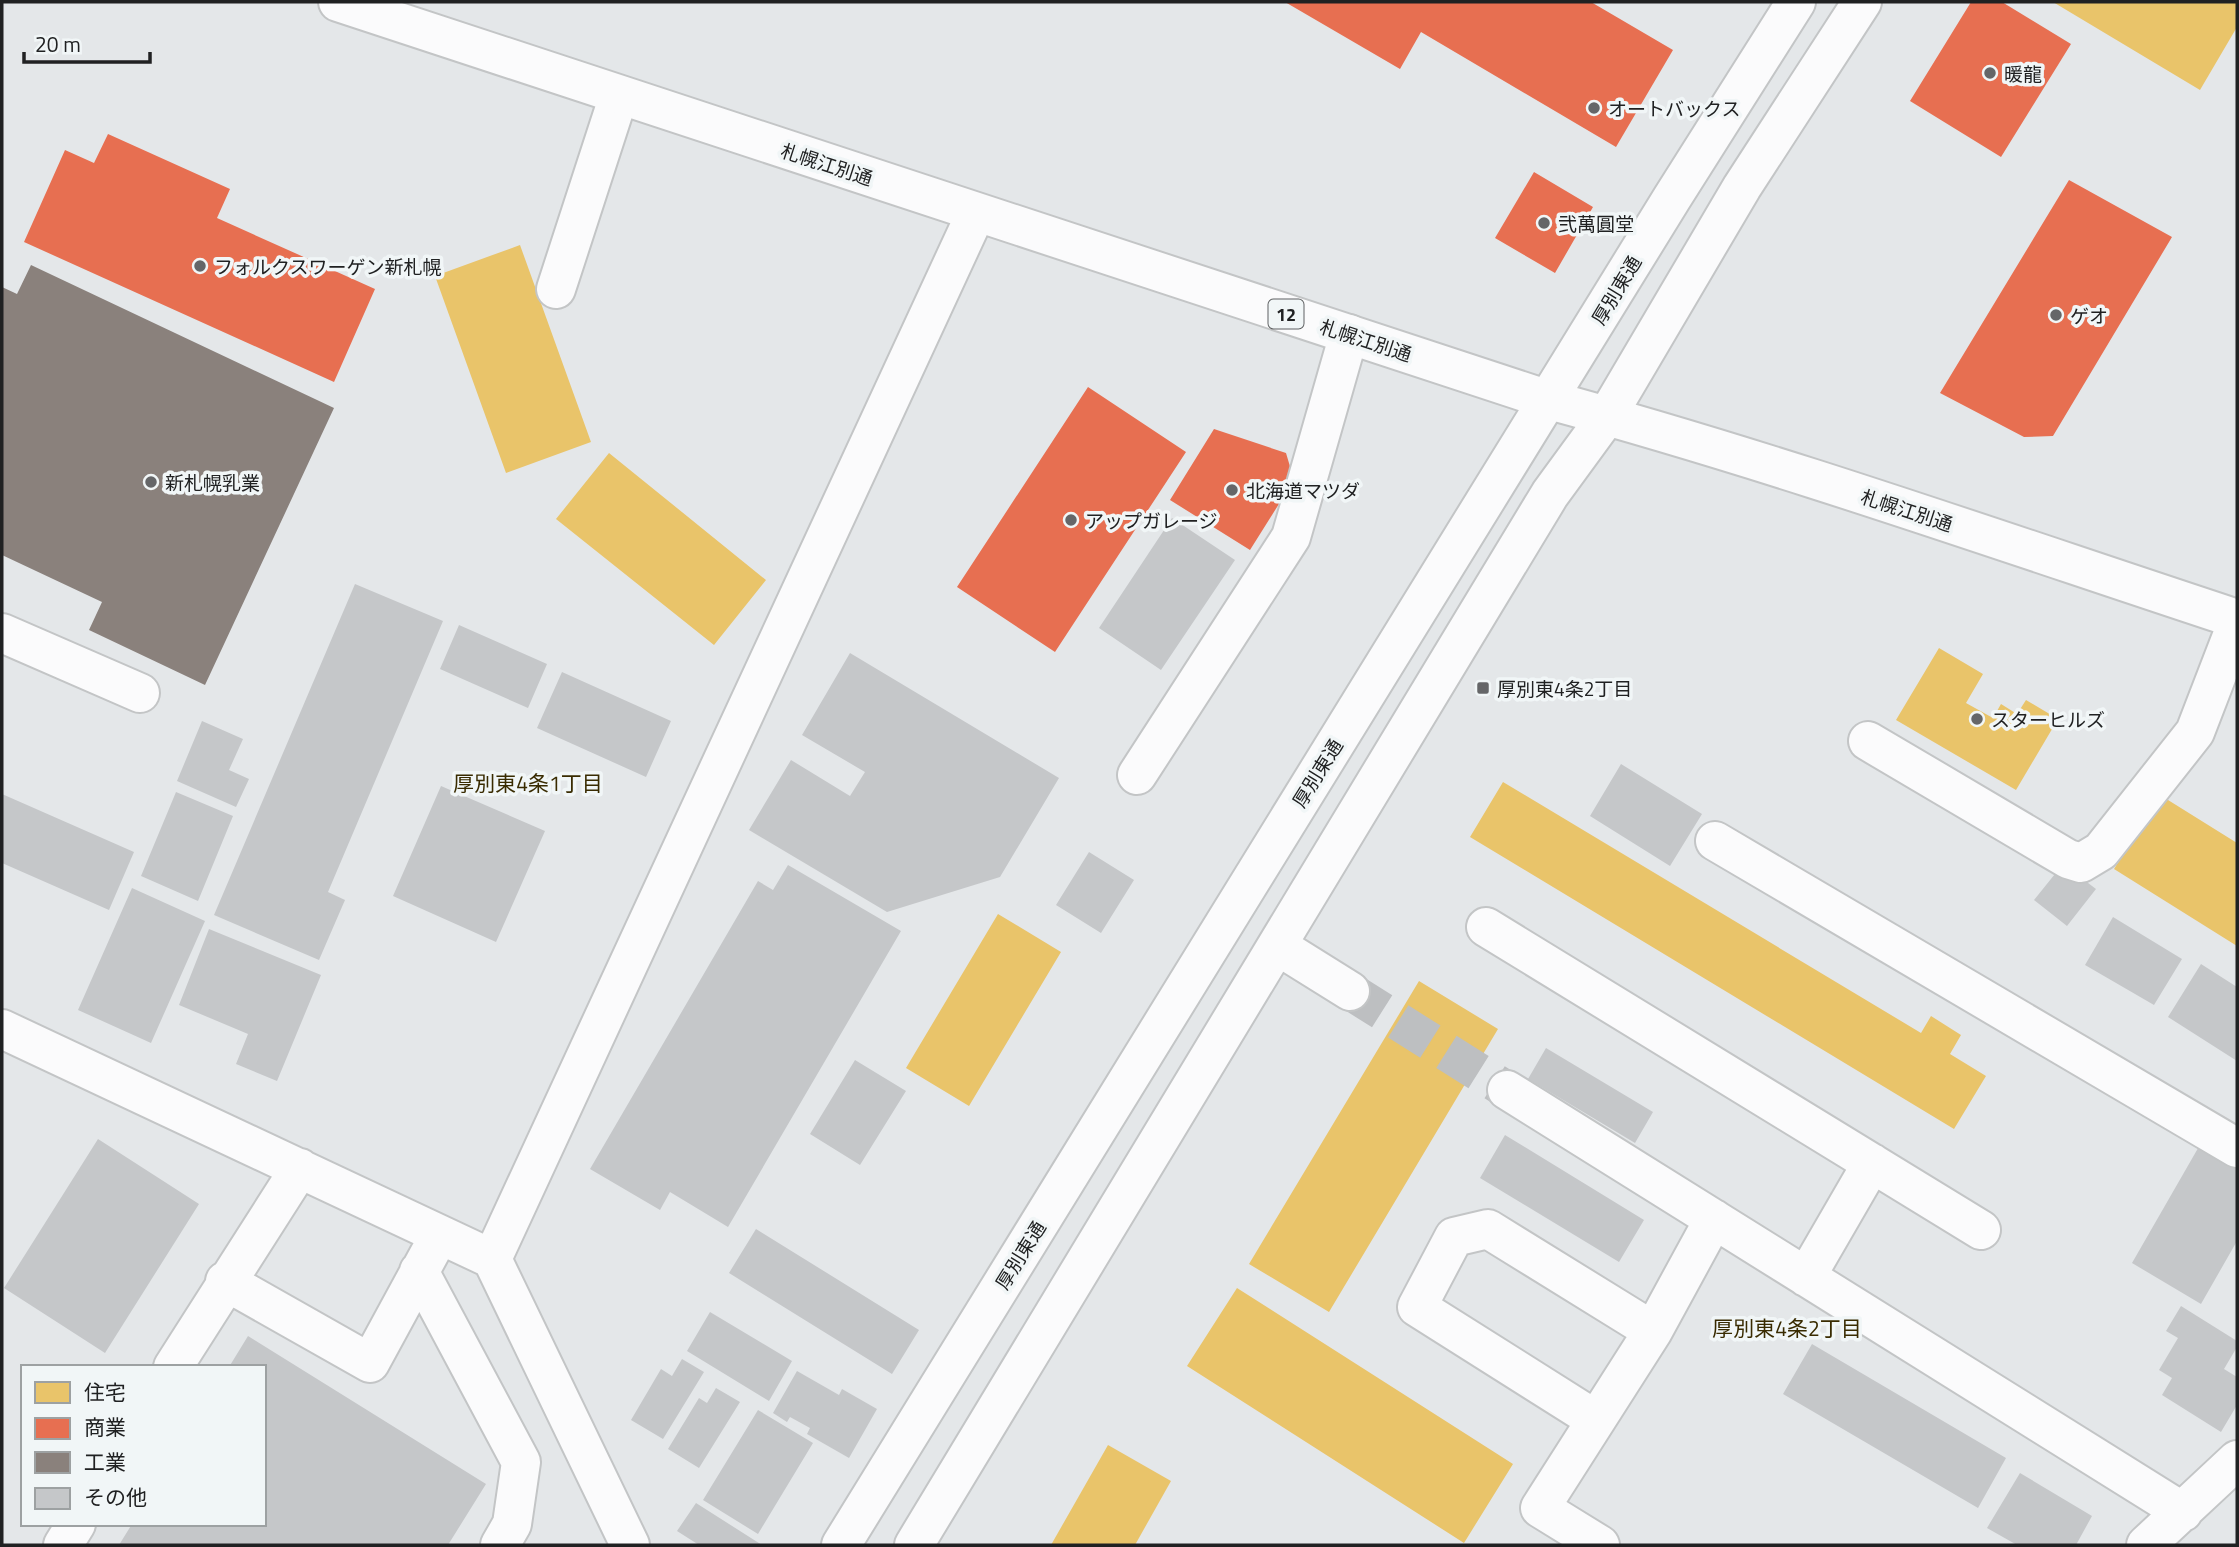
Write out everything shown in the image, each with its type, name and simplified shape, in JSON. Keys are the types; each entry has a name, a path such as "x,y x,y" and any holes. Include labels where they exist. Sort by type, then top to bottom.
{"main road":[{"name":"札幌江別通","path":"338,2 1549,400 1607,415 1828,484 2237,621"},
{"name":"厚別東通","path":"841,1545 1672,198 1797,2"},
{"path":"914,1545 1550,494 1607,415 1742,187 1862,2"},
{"path":"556,289 619,95"},
{"path":"492,1259 976,213"},
{"path":"1137,775 1291,537 1349,334"},
{"path":"1868,741 2068,859 2081,863 2101,852 2195,732 2237,621"},
{"path":"2,633 140,693"},
{"path":"1714,841 2237,1148"},
{"path":"1486,927 1981,1230"},
{"path":"1278,946 1350,991"},
{"path":"2,1029 492,1259 630,1545"},
{"path":"1507,1090 2183,1512"},
{"path":"1806,1277 1872,1163"},
{"path":"174,1365 300,1168"},
{"path":"1600,1545 1540,1508 1653,1331 1714,1219"},
{"path":"1596,1420 1417,1307 1454,1237 1488,1229 1653,1331"},
{"path":"225,1282 370,1363 439,1236"},
{"path":"419,1270 521,1462 512,1524 500,1545"},
{"path":"2146,1545 2237,1460"},
{"path":"63,1545 75,1526"}],"building: 住宅":[{"path":"2053,2 2237,2 2237,27 2200,90"},
{"path":"520,245 591,442 506,473 435,276"},
{"path":"609,453 766,580 714,645 556,519"},
{"name":"スターヒルズ","path":"1939,648 1983,674 1966,703 1993,718 2001,704 2017,714 2026,700 2058,719 2016,790 1896,720"},
{"path":"1503,782 1921,1033 1931,1016 1961,1035 1950,1054 1986,1076 1954,1129 1470,837"},
{"path":"2160,795 2237,843 2237,946 2114,869"},
{"path":"998,914 1061,952 969,1106 906,1068"},
{"path":"1419,981 1498,1029 1329,1312 1249,1264"},
{"path":"1237,1288 1513,1464 1464,1543 1187,1366"},
{"path":"1108,1445 1171,1481 1135,1545 1051,1545"}],"building: 商業":[{"name":"オートバックス","path":"1285,2 1591,2 1673,50 1616,147 1421,32 1400,69"},
{"name":"暖龍","path":"1971,2 2002,2 2071,44 2001,157 1910,101"},
{"name":"フォルクスワーゲン新札幌","path":"108,134 230,189 217,218 375,289 334,382 24,242 65,150 94,163"},
{"name":"弐萬圓堂","path":"1534,172 1593,207 1555,273 1495,238"},
{"name":"ゲオ","path":"2069,180 2172,237 2053,436 2024,437 1940,393"},
{"name":"アップガレージ","path":"1088,387 1186,452 1055,652 957,587"},
{"name":"北海道マツダ","path":"1214,429 1286,453 1294,480 1250,550 1170,500"}],"building: 工業":[{"name":"新札幌乳業","path":"31,265 334,408 205,685 89,630 102,602 2,555 2,287 17,294"}],"building: その他":[{"path":"1172,518 1235,560 1161,670 1099,628"},
{"path":"355,584 443,621 328,892 345,900 319,960 214,915"},
{"path":"459,625 547,664 528,708 440,669"},
{"path":"850,653 1059,778 1000,877 887,912 749,830 791,760 850,796 865,772 802,735"},
{"path":"562,672 671,721 646,777 537,728"},
{"path":"202,721 243,739 229,770 249,779 236,807 177,781"},
{"path":"1621,764 1702,814 1670,866 1590,816"},
{"path":"441,786 545,831 496,942 393,896"},
{"path":"176,792 233,816 198,901 141,876"},
{"path":"2,794 134,852 109,910 2,863"},
{"path":"1089,852 1134,880 1101,933 1056,905"},
{"path":"2063,864 2096,889 2067,926 2034,900"},
{"path":"788,865 901,931 728,1227 670,1192 660,1210 590,1169 758,881 773,890"},
{"path":"132,888 205,921 151,1043 78,1010"},
{"path":"2113,917 2182,959 2154,1005 2085,965"},
{"path":"209,929 321,975 277,1081 236,1064 248,1034 179,1005"},
{"path":"2201,964 2237,987 2237,1061 2168,1017"},
{"path":"1546,1048 1653,1112 1635,1143 1528,1079"},
{"path":"855,1060 906,1091 860,1165 810,1134"},
{"path":"1505,1135 1644,1220 1619,1262 1480,1178"},
{"path":"98,1139 199,1204 105,1353 4,1288"},
{"path":"2201,1143 2237,1165 2237,1241 2201,1304 2132,1263"},
{"path":"756,1229 919,1330 892,1374 729,1273"},
{"path":"2181,1306 2237,1341 2237,1347 2224,1369 2237,1377 2237,1405 2221,1432 2162,1395 2172,1378 2159,1370 2178,1338 2166,1331"},
{"path":"710,1312 792,1361 769,1401 687,1351"},
{"path":"248,1336 486,1484 448,1545 119,1545 131,1526 266,1526 266,1365 230,1365"},
{"path":"1812,1344 2006,1458 1978,1508 1783,1394"},
{"path":"682,1359 704,1372 663,1439 631,1420 661,1369 672,1376"},
{"path":"797,1371 839,1395 842,1389 877,1409 849,1458 807,1434 810,1428 790,1417 787,1422 773,1413"},
{"path":"716,1388 740,1402 699,1468 668,1449 699,1398 707,1403"},
{"path":"758,1410 813,1443 758,1534 703,1500"},
{"path":"2020,1473 2092,1516 2076,1545 2017,1545 1987,1528"},
{"path":"696,1503 762,1545 699,1545 677,1531"}],"tunnel":[{"path":"1350,991 1507,1090"}],"place":[{"name":"暖龍","path":"1990,73"},
{"name":"オートバックス","path":"1594,108"},
{"name":"弐萬圓堂","path":"1544,223"},
{"name":"フォルクスワーゲン新札幌","path":"200,266"},
{"name":"ゲオ","path":"2056,315"},
{"name":"新札幌乳業","path":"151,482"},
{"name":"北海道マツダ","path":"1232,490"},
{"name":"アップガレージ","path":"1071,520"},
{"name":"厚別東4条2丁目","path":"1483,688"},
{"name":"スターヒルズ","path":"1977,719"}],"district":[{"name":"厚別東4条1丁目","path":"528,783"},
{"name":"厚別東4条2丁目","path":"1787,1328"}]}
